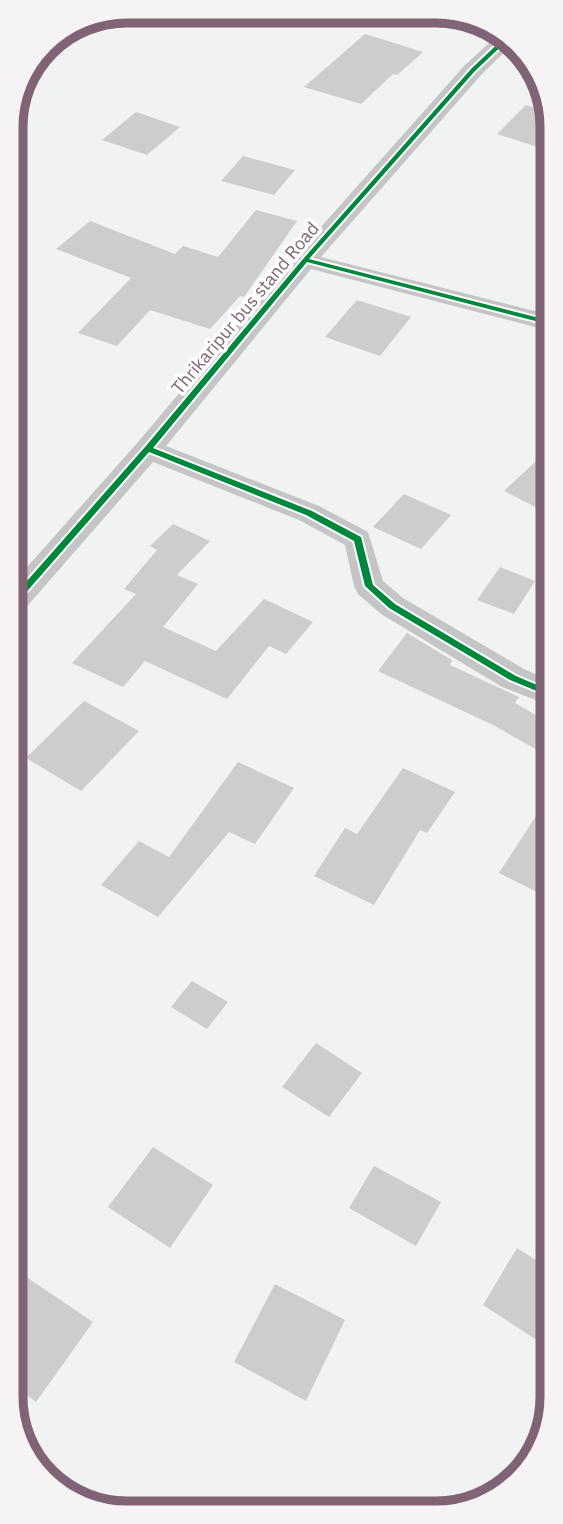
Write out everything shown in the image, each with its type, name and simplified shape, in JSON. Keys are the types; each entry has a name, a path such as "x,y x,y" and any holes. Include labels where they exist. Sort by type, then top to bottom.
{"street":[{"name":"Thrikaripur bus stand Road","path":"23,591 148,449 305,260 474,70 500,44"},
{"path":"305,260 540,320"},
{"path":"148,449 309,513 358,538 369,586 391,606 513,678 540,689"}],"building":[{"path":"365,34 423,52 397,75 393,74 361,104 304,87"},
{"path":"526,105 538,109 540,148 497,134"},
{"path":"136,112 180,127 147,155 102,140"},
{"path":"243,156 295,170 274,195 221,181"},
{"path":"256,210 297,221 244,297 240,296 210,329 150,310 117,346 78,333 131,278 56,249 90,221 175,254 183,246 218,257"},
{"path":"357,300 411,317 380,356 325,337"},
{"path":"540,457 540,509 504,491"},
{"path":"404,494 451,515 421,549 373,527"},
{"path":"173,524 210,541 177,575 198,584 163,627 216,651 264,599 313,622 286,654 269,646 227,699 145,661 123,687 72,663 136,594 124,589 157,550 150,546"},
{"path":"500,567 535,581 514,614 477,600"},
{"path":"407,633 452,660 450,665 519,697 515,703 540,718 540,752 495,726 378,671"},
{"path":"84,701 139,731 81,791 26,758"},
{"path":"238,762 294,788 255,844 229,832 158,917 101,885 139,841 169,857"},
{"path":"403,768 455,792 427,833 420,830 374,905 314,876 345,828 357,834"},
{"path":"540,810 540,894 499,873"},
{"path":"192,981 228,1002 207,1029 171,1007"},
{"path":"316,1043 362,1073 329,1117 282,1087"},
{"path":"153,1147 213,1185 170,1248 108,1207"},
{"path":"374,1166 441,1202 416,1246 349,1208"},
{"path":"517,1248 540,1262 540,1342 483,1305"},
{"path":"23,1275 93,1322 36,1402 23,1392"},
{"path":"275,1284 345,1320 306,1401 234,1362"}],"cycle path":[{"path":"23,591 148,449 305,260 473,70 500,44"},
{"path":"305,260 540,320"},
{"path":"148,449 309,513 358,539 369,586 392,606 513,678 540,689"}]}
